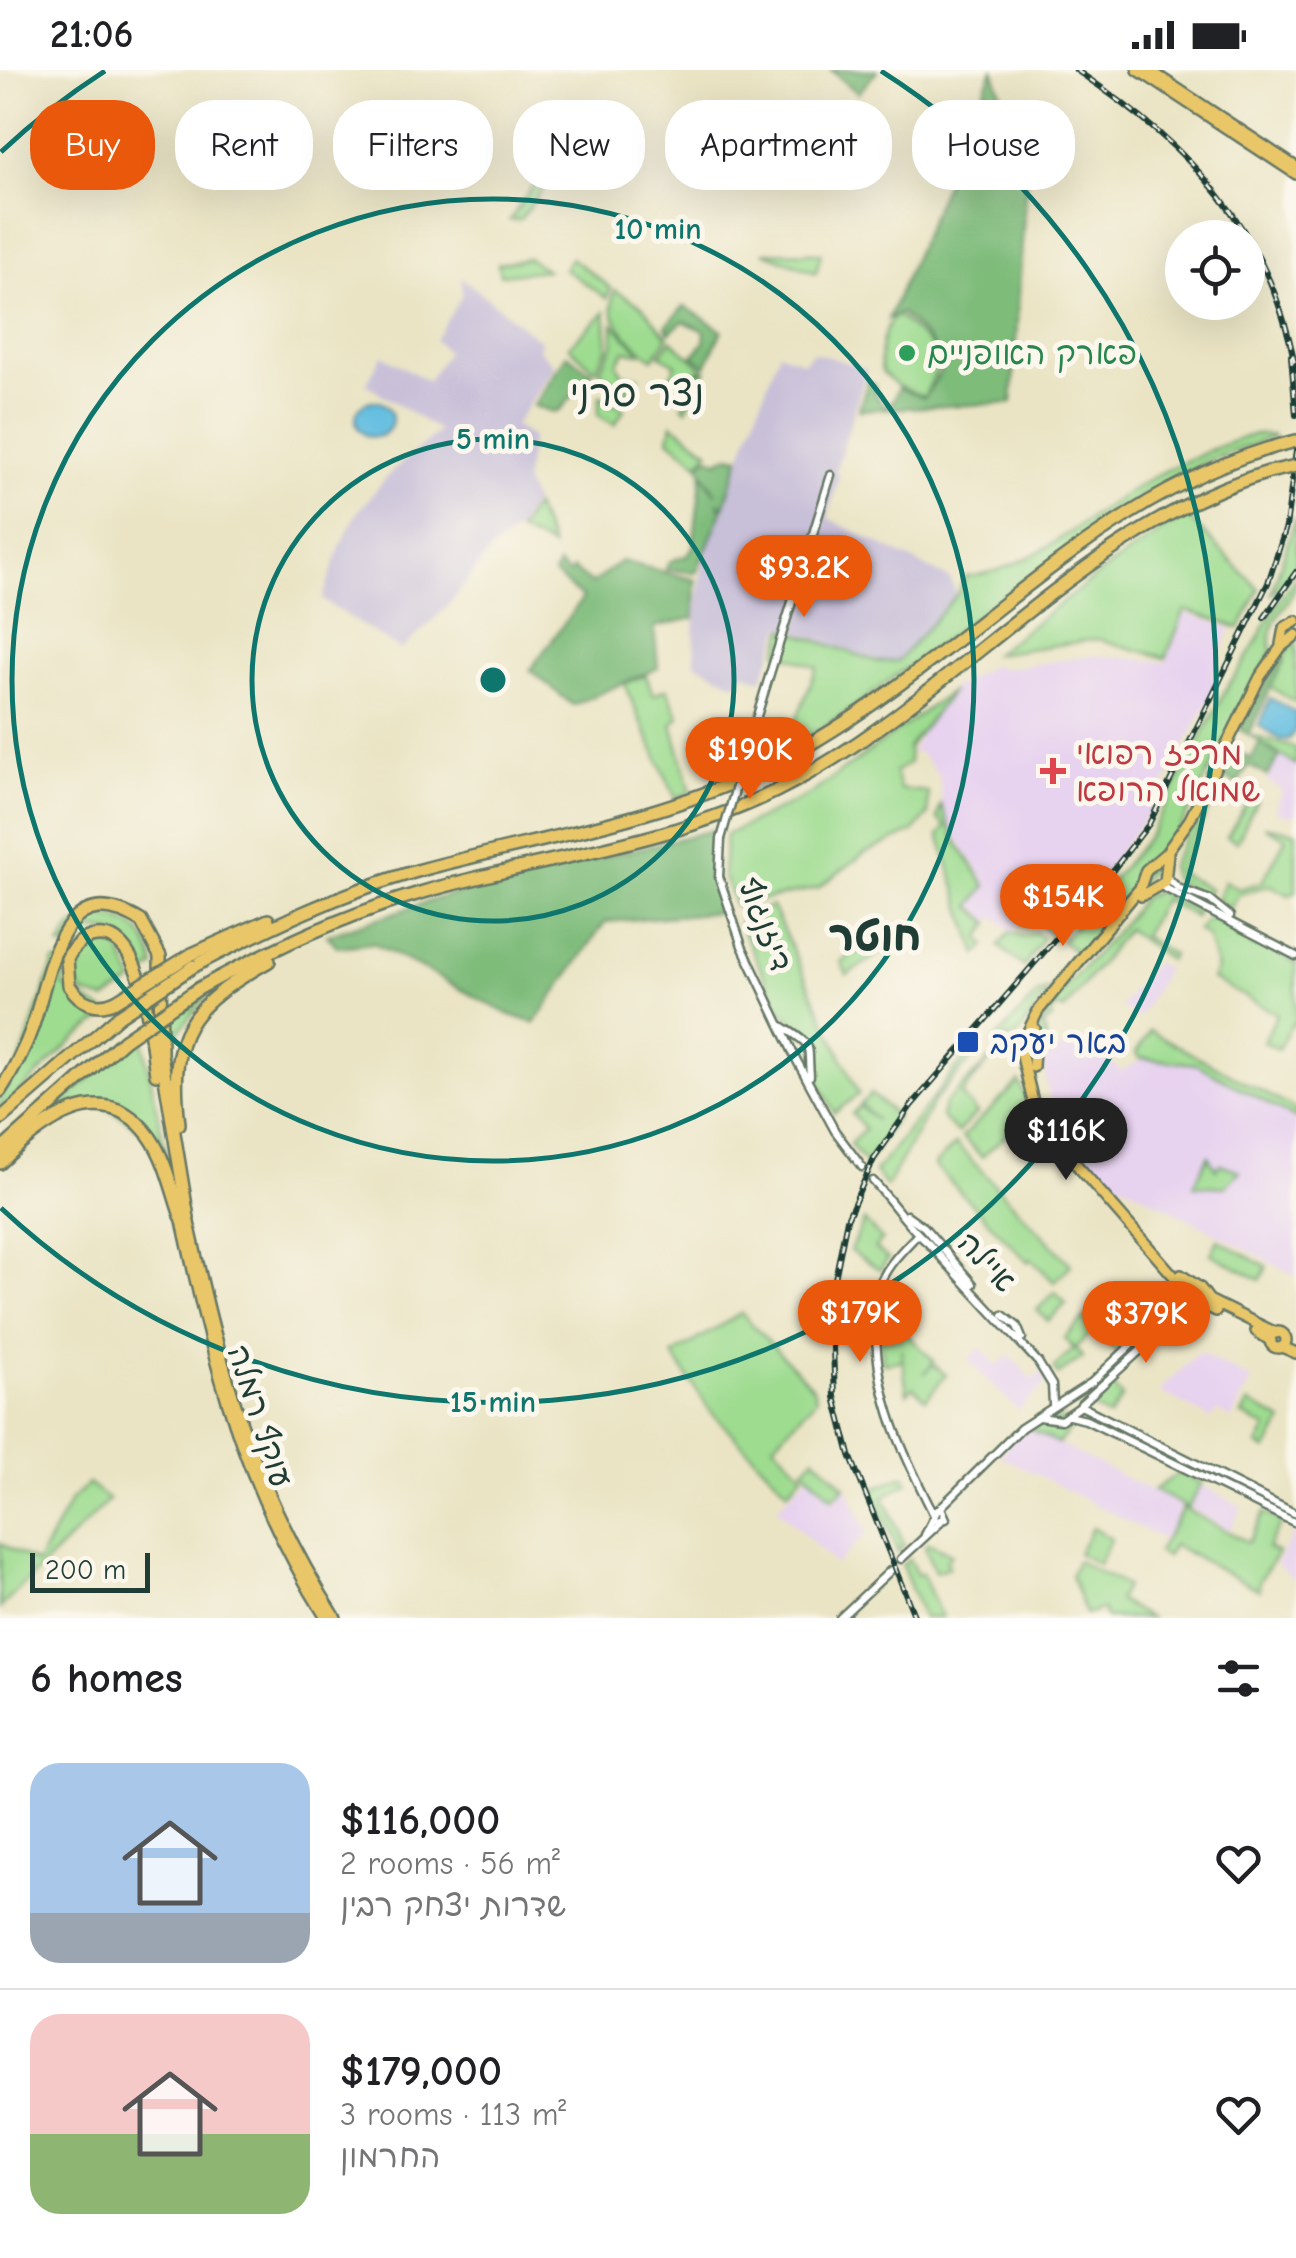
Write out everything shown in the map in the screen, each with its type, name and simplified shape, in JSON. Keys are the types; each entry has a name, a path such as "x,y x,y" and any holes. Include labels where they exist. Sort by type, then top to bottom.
{"highway":[{"path":"185,1217 134,959 122,944 107,936 80,942 66,968 74,993 97,1006 116,1002 193,960 415,872 624,821 760,770 839,725 1146,500 1204,471 1296,441"},
{"path":"0,1151 124,1040 198,989 338,924 421,893 669,831 781,788 842,750 1155,522 1210,492 1296,466"},
{"path":"0,1091 23,1050 58,941 69,924 84,914 105,909 141,921 160,956 161,1054 185,1217"},
{"path":"185,1217 175,1086 182,1033 216,994 338,924"},
{"path":"0,1119 119,1016 193,960"},
{"path":"0,1162 40,1126 67,1110 92,1107 117,1112 143,1128 156,1148 185,1217"}],"main road":[{"path":"1138,70 1296,171"},
{"path":"1149,70 1296,171"},
{"path":"1294,624 1284,628 1290,636 1278,650 1190,820 1144,876 1140,888 1038,1010 1028,1047 1032,1100 1047,1131 1185,1292 1195,1302 1296,1344"},
{"path":"1169,850 1166,873 1157,886 1116,924 1045,1011 1028,1047 1035,1088 1051,1127 1168,1262 1209,1300 1273,1337"},
{"path":"1153,865 1166,873"},
{"path":"1144,876 1157,886"},
{"name":"עוקף רמלה","path":"185,1217 222,1394 241,1454 281,1543 326,1618"},
{"name":"עוקף רמלה","path":"185,1217 254,1467 288,1538 336,1618"},
{"path":"1185,1292 1199,1287"},
{"path":"1195,1302 1201,1297 1199,1287"},
{"path":"1284,1342 1296,1353"}],"street":[{"name":"דיזנגוף","path":"792,1037 778,1024 722,890 718,861 745,756 832,475"},
{"path":"1166,873 1174,886 1296,954"},
{"path":"1157,886 1202,903"},
{"path":"810,1082 812,1053 804,1037 792,1037 800,1064 835,1131 862,1167"},
{"path":"800,1064 810,1063"},
{"name":"איילה","path":"874,1181 1010,1326 1060,1392 1210,1476"},
{"path":"919,1232 889,1267 879,1287 876,1354 892,1427 926,1501 940,1515"},
{"path":"901,1559 925,1536 968,1482 1033,1419 1092,1382 1185,1292"},
{"path":"1033,1419 1069,1416 1195,1302"},
{"name":"איילה","path":"1017,1334 1050,1380 1054,1419"},
{"path":"1069,1416 1296,1514"},
{"path":"1210,1476 1296,1523"},
{"path":"840,1618 891,1570"}],"shaded area":[{"path":"461,277 541,341 538,348 555,366 514,426 532,437 524,482 534,502 515,531 492,549 446,608 401,650 322,600 341,544 357,513 390,473 439,431 366,384 382,355 428,381 447,352 435,340 462,295"},
{"path":"779,352 803,362 813,352 867,369 835,472 839,475 828,518 950,579 956,593 900,660 880,661 782,626 762,680 742,672 741,681 735,684 695,663 694,627 703,561"},
{"name":"מרכז רפואי שמואל הרופא","path":"1185,613 1231,628 1212,676 1220,679 1152,808 1085,897 1032,910 1013,932 995,917 991,922 973,906 987,884 943,816 939,776 920,753 911,752 934,710 952,688 994,664 1001,669 1096,655 1166,662"},
{"path":"1281,755 1296,765 1296,813 1292,816 1276,811 1282,790 1267,781"},
{"path":"1155,962 1166,969 1139,1018 1120,1007"},
{"path":"1098,1039 1106,1042 1113,1064 1121,1071 1155,1052 1187,1058 1296,1120 1296,1276 1097,1170 1086,1159 1053,1116 1042,1058 1048,1052"},
{"path":"980,1347 997,1365 1010,1355 1032,1380 1042,1372 1048,1381 1018,1411 968,1360"},
{"path":"1199,1352 1251,1380 1232,1419 1217,1411 1211,1419 1162,1393 1161,1389"},
{"path":"1027,1428 1181,1506 1164,1540 999,1455"},
{"path":"808,1475 833,1501 847,1487 867,1532 836,1565 777,1508"},
{"path":"1202,1485 1242,1507 1230,1530 1190,1508"},
{"path":"1296,1529 1296,1582 1276,1564"}],"green space":[{"path":"831,70 878,70 858,93"},
{"path":"993,70 1004,100 980,100"},
{"path":"530,190 542,190 520,220 510,220"},
{"path":"942,190 1025,190 1012,403 859,410 868,381 875,385 875,394 884,406 893,401 898,388 924,398 940,373 937,355 921,333 901,313 888,319"},
{"path":"763,252 820,253 821,253 816,273"},
{"path":"528,258 547,270 500,275 498,264"},
{"path":"571,258 611,288 607,298 564,269"},
{"path":"615,290 642,306 668,337 653,359 616,320 612,301"},
{"path":"684,306 722,330 706,366 693,356 704,342 705,331 683,321 669,333 666,326"},
{"path":"605,312 608,347 595,370 569,346"},
{"name":"פארק האופניים","path":"897,315 930,345 939,365 924,397 898,386 882,372 882,341"},
{"path":"613,324 641,353 625,351 617,363 622,374 639,377 627,392 599,371 613,345"},
{"path":"671,340 704,369 682,377 671,375 676,364 660,355"},
{"path":"567,354 592,373 561,409 554,412 534,406"},
{"path":"706,371 686,409 682,406 689,395 669,387 672,381"},
{"path":"600,395 624,409 615,425 598,415"},
{"path":"672,424 709,451 698,463 669,439"},
{"path":"1255,434 1275,436 1210,460 1143,494 838,718 745,770 752,747 797,718 817,667 778,653 784,629 878,662 898,661 958,593 965,577 989,573 1033,555 1164,472"},
{"path":"729,455 740,457 724,507 719,503 722,511 696,573 666,569 669,562 688,555 693,547 702,474 716,494 699,466 708,456 718,461"},
{"path":"534,506 552,547 518,531"},
{"path":"1186,515 1259,589 1240,628 1185,610 1166,658 1098,639 994,654 1111,565"},
{"path":"1296,517 1296,567 1271,595"},
{"path":"621,561 696,580 694,618 654,627 658,668 573,705 530,670 583,598 554,574 558,565 569,574 573,569 592,584"},
{"path":"1296,577 1291,596 1272,628 1272,651 1170,847 1079,955 1062,941 1151,833 1229,684"},
{"path":"1296,633 1296,703 1269,686"},
{"path":"1280,658 1284,660 1248,734 1240,730"},
{"path":"646,675 653,695 667,689 679,717 672,724 691,792 675,797 624,684"},
{"path":"952,691 908,748 909,763 895,772 900,789 928,792 928,815 913,832 865,853 818,888 735,906 723,874 726,835 812,793"},
{"path":"1249,735 1296,748 1296,765"},
{"path":"1260,743 1280,756 1267,776 1248,765 1237,784 1218,774 1232,748 1251,759"},
{"path":"1218,774 1224,777 1178,872 1210,889 1203,896 1173,879 1170,867"},
{"path":"1251,796 1257,800 1237,842 1227,837"},
{"path":"941,805 955,839 986,886 971,906 990,923 980,938 986,945 977,955 939,835 946,827 937,818"},
{"path":"1264,826 1296,832 1296,892 1289,895 1270,885 1239,894 1230,909 1217,899 1225,881 1239,889 1262,882 1286,838"},
{"path":"713,830 712,865 722,912 605,922 535,1023 508,1014 373,943 338,947 327,935 445,896"},
{"path":"1158,891 1196,910 1195,917 1163,899 1143,936 1172,955 1169,960 1127,929 1064,1010 1058,1007 1051,1013 1052,1019 1043,1024 1047,1043 1038,1045 1034,1041 1044,1020 1069,983 1143,897"},
{"path":"772,906 859,1094 834,1113 812,1067 816,1051 808,1035 779,1008 740,925 741,918"},
{"path":"1079,906 1052,936 1039,924 1021,925 1032,912"},
{"path":"90,916 115,919 134,927 147,943 155,967 143,975 135,954 112,933 92,932 60,947 72,927"},
{"path":"1209,916 1296,963 1296,1025 1292,1024 1278,1049 1263,1042 1277,1014 1212,979 1217,969 1207,936 1198,931"},
{"path":"898,924 901,940 847,975 841,962"},
{"path":"1010,932 1022,936 1035,932 1043,938 1024,967 999,946"},
{"path":"98,942 119,948 134,982 105,1000 84,994 72,976 80,950"},
{"path":"63,961 64,986 109,1014 75,1039 0,1111 0,1097 16,1073 54,962"},
{"path":"1048,990 1018,1036 993,1043 1038,993"},
{"path":"209,991 175,1037 169,1070 167,1020"},
{"path":"1150,1031 1296,1110 1296,1119 1196,1064 1139,1058 1136,1053"},
{"path":"142,1035 169,1170 149,1137 105,1107 76,1103 41,1119"},
{"path":"969,1052 974,1056 935,1100 886,1187 875,1172"},
{"path":"992,1058 961,1095 977,1113 957,1133 941,1116 945,1103"},
{"path":"1019,1082 1039,1129 1035,1133 1026,1117 982,1157 962,1137"},
{"path":"871,1094 897,1116 866,1164 850,1144 865,1129 852,1114 860,1106 876,1120 861,1104"},
{"path":"956,1144 1071,1265 1054,1282 1031,1259 1028,1262 934,1165"},
{"path":"1208,1156 1216,1169 1220,1164 1240,1171 1225,1187 1194,1185"},
{"path":"864,1221 882,1239 875,1248 888,1259 880,1270 850,1251"},
{"path":"1218,1240 1267,1267 1260,1280 1211,1254"},
{"path":"1055,1292 1066,1304 1048,1321 1037,1310"},
{"path":"1096,1306 1130,1342 1117,1353 1083,1318"},
{"path":"741,1313 813,1388 816,1399 774,1444 803,1474 788,1491 712,1413 673,1355"},
{"path":"1082,1320 1093,1331 1075,1348 1083,1357 1058,1375 1054,1368 1074,1349 1064,1338"},
{"path":"903,1330 934,1361 924,1374 933,1364 946,1375 926,1399 913,1387 907,1393 901,1349 902,1361 883,1363 881,1340 900,1339"},
{"path":"1109,1382 1122,1397 1109,1417 1087,1404"},
{"path":"1249,1403 1283,1421 1267,1450 1258,1445 1267,1428 1242,1415"},
{"path":"1077,1420 1058,1444 1027,1427 1040,1421"},
{"path":"815,1457 845,1487 833,1498 803,1469"},
{"path":"1179,1473 1202,1483 1188,1508 1154,1490"},
{"path":"904,1476 908,1483 884,1496 904,1545 898,1552 872,1489"},
{"path":"88,1484 109,1500 0,1608 0,1543 37,1563 71,1500"},
{"path":"1183,1508 1248,1542 1264,1513 1282,1522 1267,1548 1278,1553 1259,1581 1259,1590 1173,1545 1166,1557 1158,1552"},
{"path":"1092,1528 1111,1539 1098,1564 1078,1553"},
{"path":"928,1543 951,1554 946,1561 949,1567 935,1572 925,1547"},
{"path":"909,1559 917,1575 922,1573 942,1618 923,1618 902,1565"},
{"path":"1077,1561 1126,1586 1118,1600 1149,1618 1106,1618 1102,1609 1086,1615 1071,1575"}],"water":[{"path":"374,401 386,407 392,419 386,431 374,437 362,431 356,419 362,407"},
{"path":"1270,698 1296,713 1296,729 1289,739 1280,740 1259,725"}],"railway":[{"path":"1076,70 1155,130 1219,196 1267,274 1296,370"},
{"path":"1291,356 1296,415"},
{"path":"915,1618 850,1455 835,1397 831,1299 847,1219 874,1159 911,1106 1096,892 1149,824 1268,583 1286,527 1296,451"},
{"path":"1264,618 1296,572"}],"place":[{"name":"פארק האופניים","path":"907,353"},
{"name":"מרכז רפואי שמואל הרופא","path":"1053,771"},
{"name":"באר יעקב","path":"968,1042"}],"district":[{"name":"נצר סרני","path":"637,394"},
{"name":"חוטר","path":"875,936"}]}
